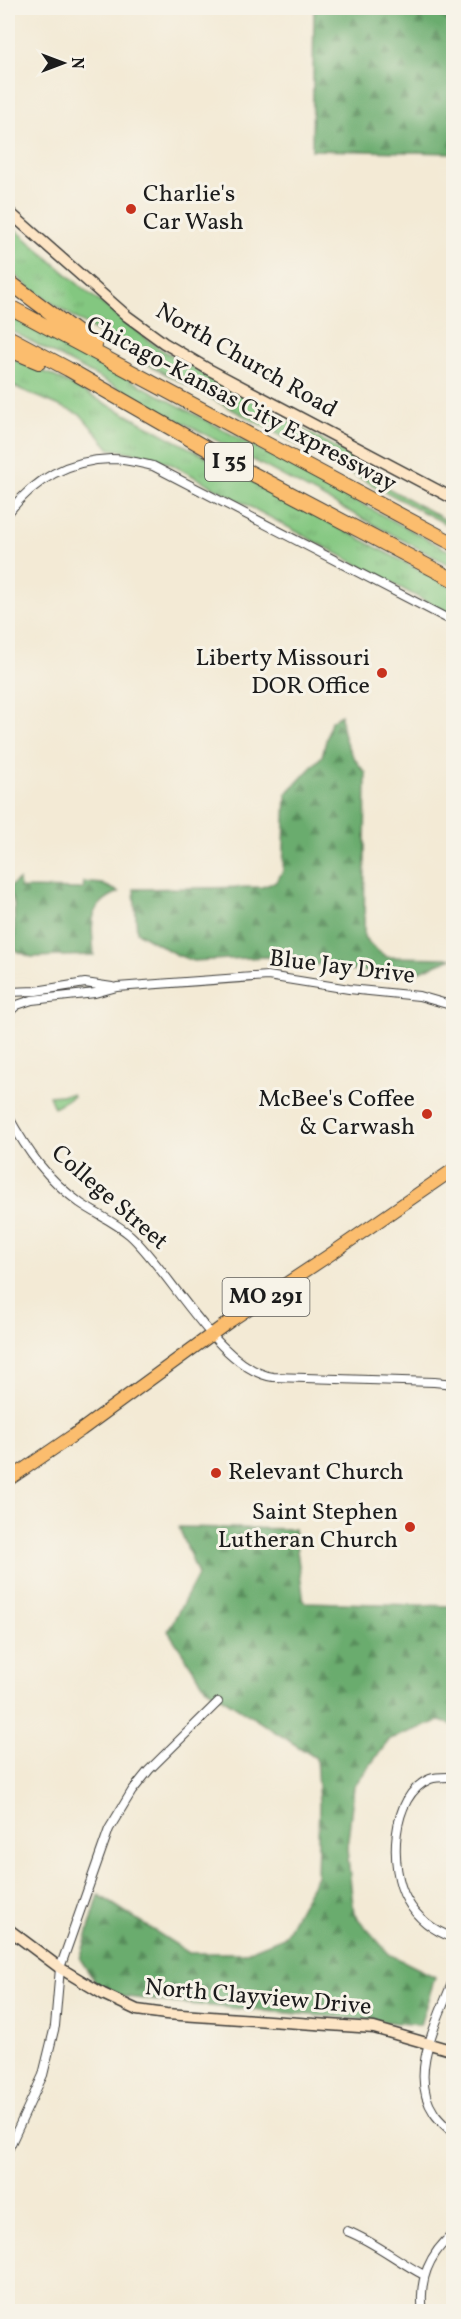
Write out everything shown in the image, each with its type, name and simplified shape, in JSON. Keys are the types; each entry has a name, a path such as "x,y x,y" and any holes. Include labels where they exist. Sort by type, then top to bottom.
{"highway":[{"path":"8,281 78,332 117,364"},
{"name":"Chicago-Kansas City Expressway","path":"8,306 453,544"},
{"name":"Chicago-Kansas City Expressway","path":"8,337 69,369 232,464 453,580"},
{"path":"8,349 38,362 69,369"}],"main road":[{"name":"North Church Road","path":"8,211 126,315 164,343 208,369 453,499"},
{"name":"MO 291","path":"8,1480 81,1430 230,1321 453,1169"},
{"name":"North Clayview Drive","path":"8,1929 60,1968 137,2010 374,2028 430,2042 453,2051"}],"street":[{"path":"8,513 22,495 43,478 68,466 114,459 153,466 453,622"},
{"name":"Blue Jay Drive","path":"8,1013 17,1005 32,1000 95,993 117,987 268,976 349,989 419,996 453,1006"},
{"name":"Blue Jay Drive","path":"8,992 36,991 85,983 117,987"},
{"name":"College Street","path":"8,1116 29,1154 54,1182 82,1204 130,1235 154,1261 212,1335 243,1366 262,1375 453,1384"},
{"path":"8,2150 44,2075 55,2026 60,1968 109,1829 122,1806 149,1770 218,1702"},
{"path":"448,1777 430,1779 421,1785 406,1803 397,1829 395,1863 402,1890 416,1912 436,1930 453,1938"},
{"path":"453,1978 430,2042 423,2085 427,2100 435,2115 453,2134"},
{"path":"347,2230 369,2240 424,2275"},
{"path":"423,2312 424,2275 434,2254 453,2233"}],"green space":[{"path":"314,8 427,8 453,24 453,153 312,150"},
{"path":"427,8 453,8 453,24"},
{"path":"8,223 86,291 159,348 359,461 355,470 453,524 453,528 138,359 31,289 8,269"},
{"path":"8,314 453,553 453,567 8,329"},
{"path":"8,357 52,375 453,588 453,616 169,463 136,453 110,449 81,415 8,384"},
{"path":"341,715 348,746 355,760 366,773 364,937 375,949 387,957 453,958 412,974 357,971 266,957 193,961 175,954 137,932 134,889 262,887 276,882 283,871 286,794 322,756 331,721"},
{"path":"19,880 20,888 83,889 84,882 102,884 119,892 101,903 93,917 94,955 31,957 15,950 14,904 9,887"},
{"path":"72,1094 73,1096 54,1108 49,1096"},
{"path":"179,1527 294,1529 304,1602 453,1606 453,1725 439,1721 390,1739 354,1786 347,1849 354,1914 389,1954 435,1977 420,2025 175,2003 103,1994 80,1959 99,1895 189,1953 244,1953 284,1937 317,1876 319,1804 316,1758 205,1687 168,1631 198,1575"}],"place":[{"name":"Charlie's Car Wash","path":"131,209"},
{"name":"Liberty Missouri DOR Office","path":"382,673"},
{"name":"McBee's Coffee & Carwash","path":"427,1114"},
{"name":"Relevant Church","path":"216,1473"},
{"name":"Saint Stephen Lutheran Church","path":"410,1527"}]}
